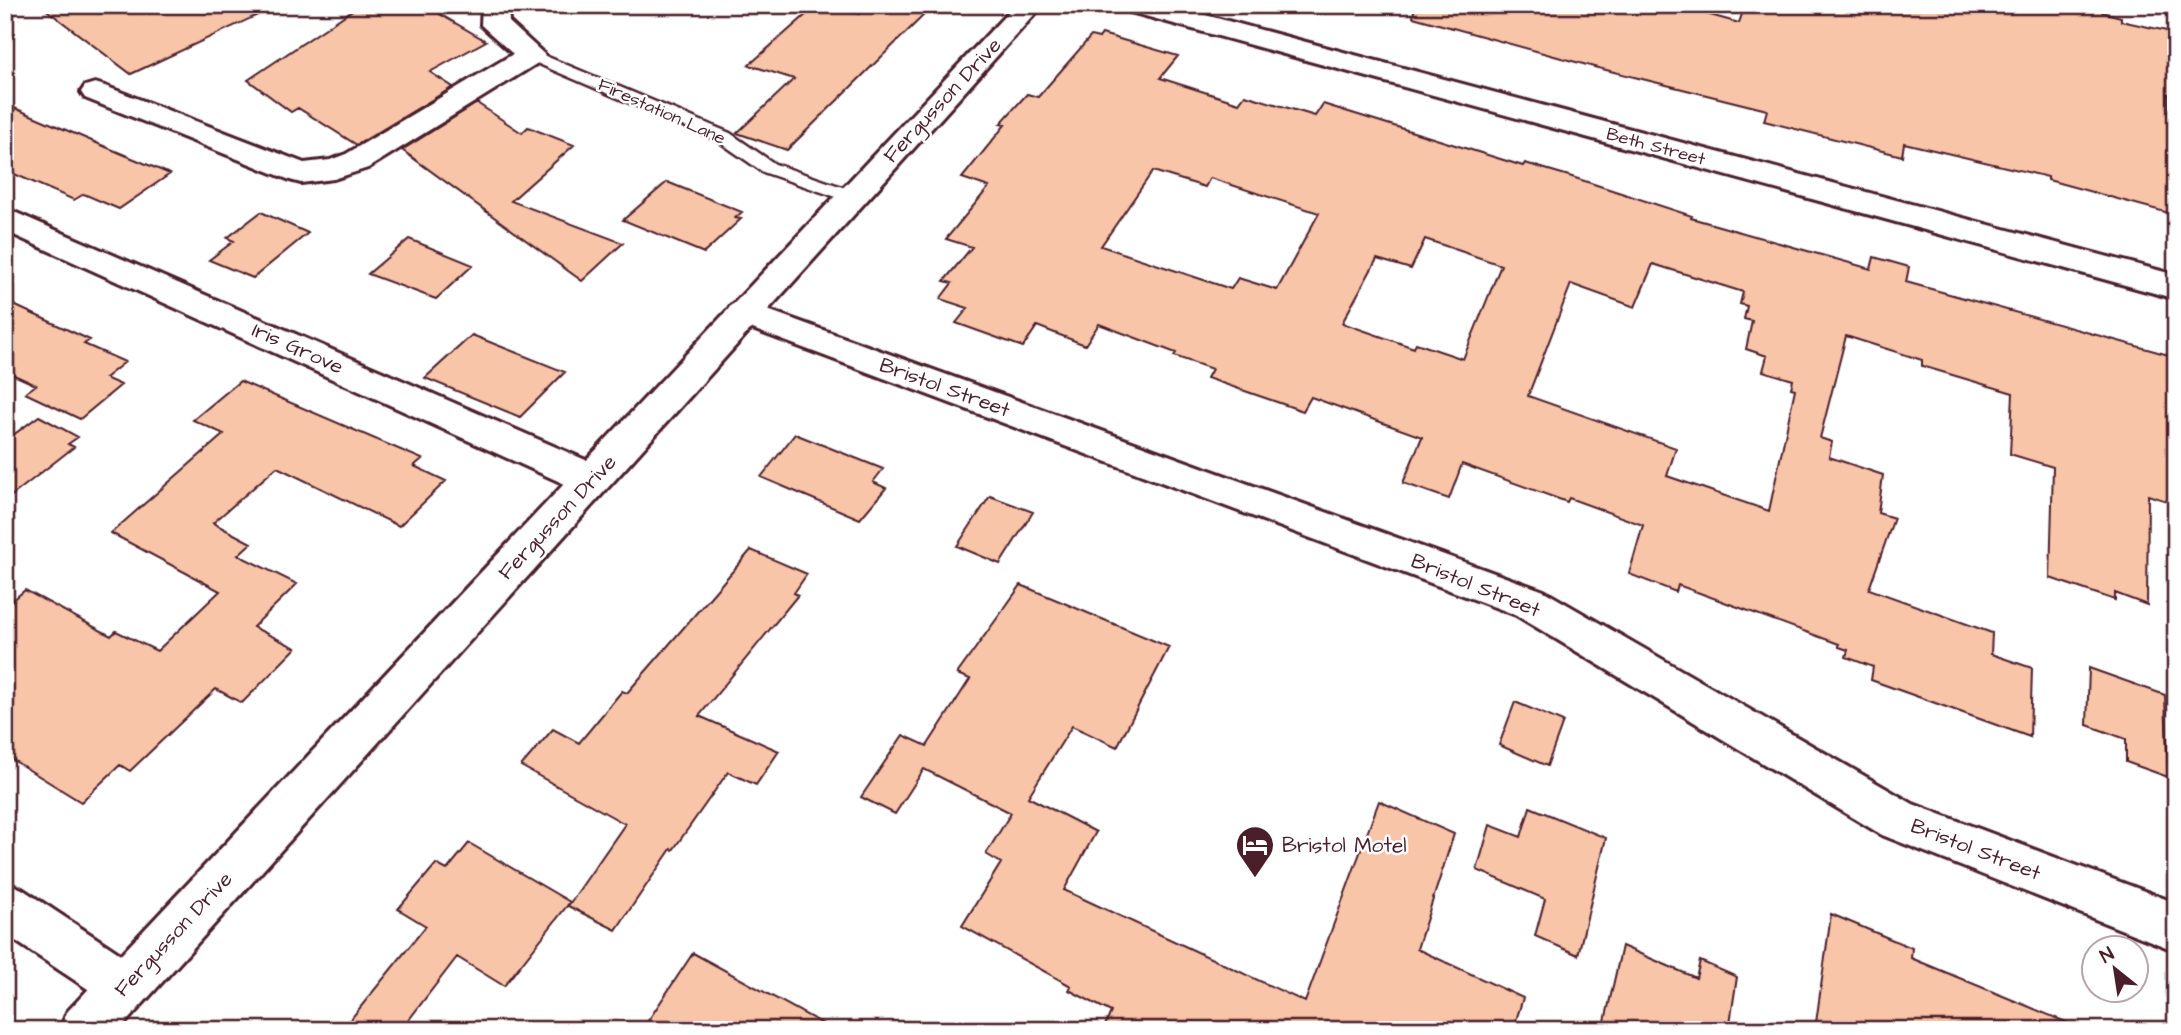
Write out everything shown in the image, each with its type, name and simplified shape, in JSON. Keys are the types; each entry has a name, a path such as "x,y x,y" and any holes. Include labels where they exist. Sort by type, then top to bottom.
{"street":[{"name":"Firestation Lane","path":"495,5 495,25 531,55"},
{"name":"Fergusson Drive","path":"85,1030 743,313 1030,5"},
{"name":"Beth Street","path":"1136,5 2176,287"},
{"path":"95,92 301,173 334,169 357,161 531,55"},
{"name":"Iris Grove","path":"5,218 591,479"},
{"name":"Bristol Street","path":"743,313 1530,603 1898,820 2176,927"},
{"path":"5,906 126,986"}],"lane":[{"name":"Firestation Lane","path":"531,55 724,137 769,168 851,196"}],"building":[{"path":"40,5 279,5 131,74"},
{"path":"360,5 424,5 486,41 430,72 453,87 357,145 298,108 291,112 248,80"},
{"path":"817,5 859,14 869,5 934,5 787,150 737,133 794,79 749,65"},
{"path":"1415,5 1674,5 1739,23 1745,5 2103,5 2102,12 2121,17 2121,21 2176,33 2176,96 2168,94 2172,175 2176,176 2176,215 2048,180 2048,177 1904,143 1902,156 1764,121 1767,110 1594,67 1413,17"},
{"path":"1102,34 1178,56 1160,78 1239,103 1245,95 1315,116 1323,104 1523,166 1525,163 1569,176 1692,216 1691,218 1871,269 1874,257 1909,267 1906,282 2176,357 2176,504 2148,495 2147,605 2115,593 2115,600 2050,578 2053,467 2010,454 2013,393 1922,366 1922,360 1846,336 1820,438 1832,442 1829,457 1883,475 1878,513 1894,518 1869,589 1992,633 1991,654 2032,668 2030,737 1871,680 1873,667 1846,657 1848,650 1839,647 1839,644 1678,585 1676,592 1629,574 1643,525 1569,498 1567,502 1462,464 1449,499 1403,483 1422,437 1311,397 1303,411 1207,378 1212,369 1099,324 1085,345 1037,326 1023,347 956,323 968,308 940,299 952,283 944,281 972,247 946,239 989,187 962,178 1005,125 1000,124 1027,94 1038,97 1091,36 1099,38","holes":["1153,171 1205,187 1210,178 1319,213 1277,290 1238,278 1231,289 1101,246","1425,239 1501,265 1463,359 1416,343 1414,348 1342,323 1377,259 1411,269","1653,264 1743,292 1740,304 1747,306 1744,319 1752,321 1746,349 1767,356 1763,371 1793,380 1791,388 1795,389 1769,511 1667,476 1676,448 1528,396 1571,284 1635,307"]},
{"path":"477,103 522,133 528,127 574,145 511,201 623,243 582,281 402,150"},
{"path":"5,104 170,174 119,209 84,194 74,200 5,170"},
{"path":"667,182 742,212 735,218 741,219 704,253 623,220"},
{"path":"261,212 308,233 253,278 209,260 234,241 227,238"},
{"path":"409,239 473,265 436,299 368,274"},
{"path":"5,301 90,340 84,344 125,362 105,378 121,385 80,419 25,393 36,385 5,371"},
{"path":"472,335 565,372 520,417 425,378"},
{"path":"240,381 422,459 414,466 446,481 399,526 277,467 213,523 251,543 238,555 297,584 253,627 296,648 242,703 216,689 130,771 120,765 81,802 5,755 5,607 25,590 111,636 116,631 157,651 220,591 111,533 224,434 193,420"},
{"path":"39,416 78,437 68,444 74,447 5,501 5,441"},
{"path":"795,434 883,469 873,482 886,488 860,519 761,477"},
{"path":"990,496 1033,512 1000,564 957,546"},
{"path":"751,550 807,574 794,593 798,595 699,716 779,751 756,785 728,772 616,930 568,906 625,824 521,766 553,729 579,743 622,691 627,693"},
{"path":"1021,585 1169,647 1117,747 1072,726 1028,797 1096,832 1064,890 1305,1002 1379,801 1454,834 1417,949 1523,998 1513,1030 1103,1030 1111,1012 1069,990 1071,986 962,926 1001,863 986,854 1011,813 924,769 895,814 861,797 903,735 927,746 970,679 957,674"},
{"path":"2089,668 2165,695 2168,777 2126,762 2126,739 2087,725"},
{"path":"1515,702 1563,722 1547,766 1499,745"},
{"path":"1530,807 1606,838 1578,955 1535,936 1545,899 1477,870 1490,825 1521,837"},
{"path":"469,843 570,902 504,986 457,957 401,1030 342,1030 426,926 398,909 436,864 447,870"},
{"path":"1831,914 1912,948 1911,958 2085,1030 1815,1030"},
{"path":"1622,946 1696,978 1700,961 1737,977 1729,1030 1603,1030"},
{"path":"693,953 834,1030 642,1030"}],"place":[{"name":"Bristol Motel","path":"1255,879"}]}
